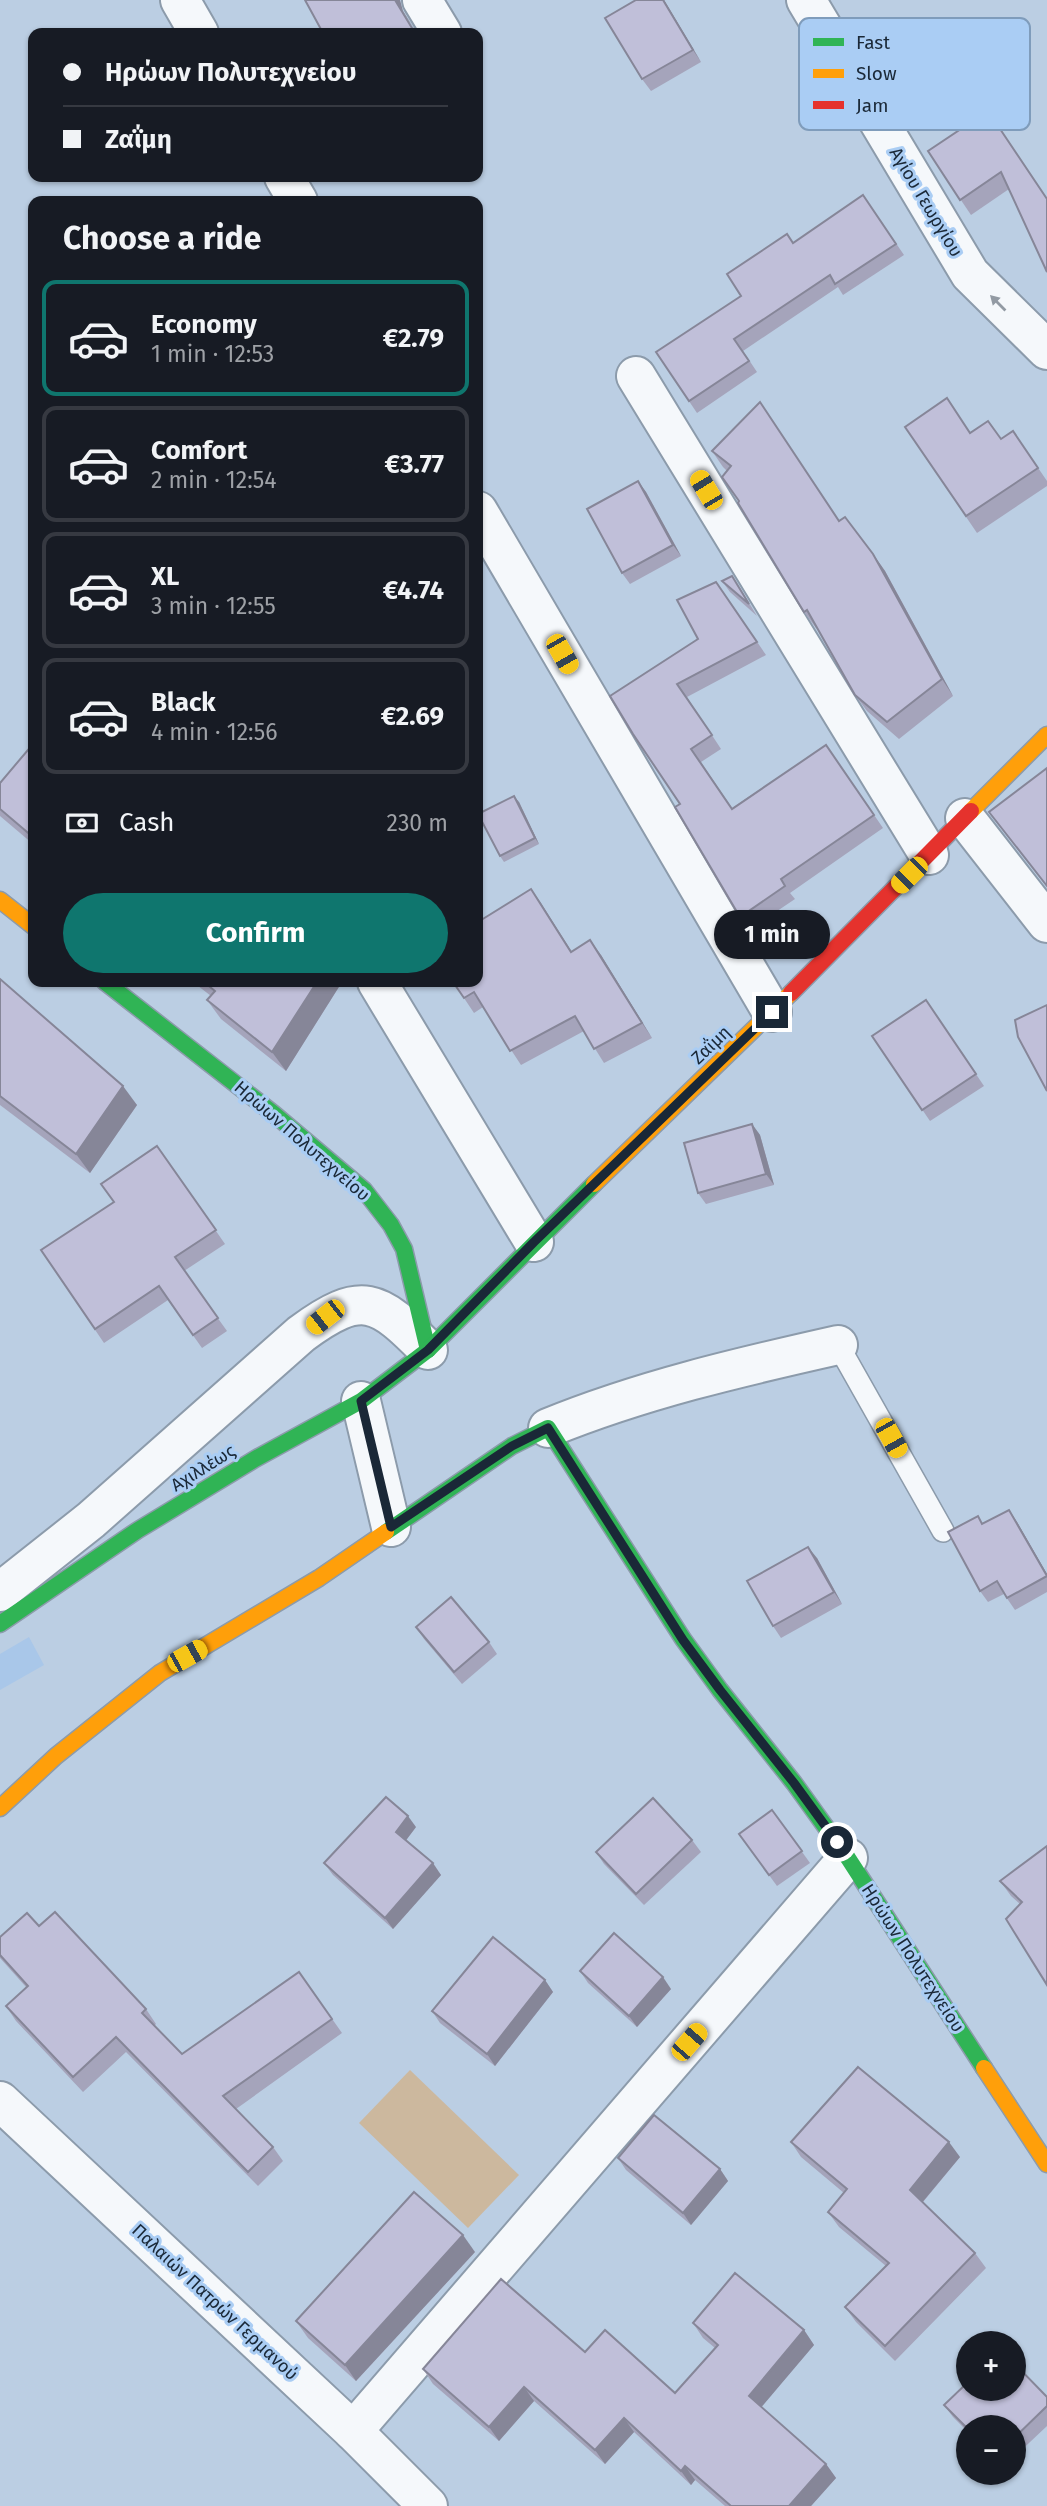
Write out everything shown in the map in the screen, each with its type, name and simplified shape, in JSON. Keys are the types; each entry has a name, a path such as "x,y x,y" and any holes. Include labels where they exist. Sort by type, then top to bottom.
{"street":[{"path":"180,0 196,28"},
{"path":"422,0 439,28"},
{"name":"Αγίου Γεωργίου","path":"806,0 817,18"},
{"name":"Αγίου Γεωργίου","path":"884,130 970,274 1047,350"},
{"path":"636,376 929,855"},
{"path":"483,520 772,1012"},
{"name":"Ζαΐμη","path":"428,1350 534,1242 772,1012 1047,735"},
{"path":"965,818 1047,923"},
{"path":"0,900 28,922"},
{"name":"Ηρώων Πολυτεχνείου","path":"111,987 274,1114 364,1190 391,1225 404,1249 428,1350"},
{"path":"380,987 534,1242"},
{"path":"0,1592 91,1520 302,1334 335,1310 360,1305 376,1308 402,1324 428,1350"},
{"path":"0,1808 56,1756 160,1673 319,1578 512,1446 548,1428 621,1402 733,1369 838,1345"},
{"name":"Αχιλλέως","path":"0,1624 150,1523 254,1459 361,1401 428,1350"},
{"path":"361,1401 391,1527"},
{"name":"Ηρώων Πολυτεχνείου","path":"548,1428 683,1640 794,1783 848,1858 1047,2164"},
{"path":"353,2431 848,1858"},
{"name":"Παλαιών Πατρών Γερμανού","path":"0,2101 353,2431 428,2506"}],"lane":[{"path":"838,1345 943,1531"}],"shaded area":[{"path":"29,1637 44,1665 0,1690 0,1654"},
{"path":"410,2070 519,2175 468,2228 359,2123"}],"building":[{"path":"305,0 395,0 412,28 320,28"},
{"path":"636,0 663,0 693,50 642,79 605,18"},
{"path":"960,130 1001,130 1047,199 1047,272 1001,172 960,200 928,151"},
{"path":"863,195 896,244 835,284 830,275 734,339 749,361 689,401 656,352 741,296 727,274 787,234 793,243"},
{"path":"947,398 970,433 988,421 1001,439 1013,431 1038,468 966,516 905,427"},
{"path":"760,402 839,521 845,517 873,554 942,679 887,722 855,695 807,610 804,612 722,477 731,466 712,451"},
{"path":"638,481 673,545 622,573 587,509"},
{"path":"732,576 749,604 722,581"},
{"path":"716,582 757,642 677,684 712,735 691,749 732,809 826,745 874,815 781,879 785,886 740,917 675,807 680,804 610,696 698,639 677,600"},
{"path":"28,750 28,833 0,809 0,783"},
{"path":"1047,768 1047,886 989,812"},
{"path":"514,796 535,838 500,856 483,824 483,812"},
{"path":"531,889 571,952 590,940 642,1023 594,1049 575,1016 510,1051 474,992 464,998 456,987 483,987 483,919"},
{"path":"0,979 123,1086 76,1154 0,1096"},
{"path":"210,987 314,987 272,1052 207,1000 215,991"},
{"path":"926,1000 976,1074 922,1110 872,1036"},
{"path":"1047,1005 1047,1091 1018,1037 1015,1020"},
{"path":"752,1124 766,1174 698,1193 684,1143"},
{"path":"157,1146 216,1230 175,1257 218,1318 193,1335 159,1286 95,1329 41,1250 114,1202 101,1184"},
{"path":"1009,1510 1047,1576 1007,1598 997,1581 980,1591 948,1532 978,1516 982,1524"},
{"path":"808,1547 834,1592 773,1626 747,1581"},
{"path":"451,1597 489,1642 454,1672 416,1627"},
{"path":"386,1797 408,1816 396,1832 433,1863 385,1918 324,1863"},
{"path":"653,1798 692,1840 636,1894 596,1852"},
{"path":"772,1810 802,1851 769,1875 739,1834"},
{"path":"1047,1846 1047,1985 1006,1919 1022,1902 1000,1881"},
{"path":"55,1912 146,2009 142,2013 182,2054 299,1972 332,2019 223,2096 273,2147 248,2172 116,2037 73,2077 6,2006 28,1986 0,1955 0,1937 27,1913 39,1926"},
{"path":"614,1933 663,1977 629,2016 580,1971"},
{"path":"493,1937 545,1980 487,2054 432,2011"},
{"path":"858,2067 949,2142 910,2190 975,2253 885,2346 845,2307 889,2263 828,2212 847,2189 791,2142"},
{"path":"654,2115 720,2169 683,2213 618,2158"},
{"path":"414,2192 463,2235 345,2365 296,2321"},
{"path":"735,2273 804,2330 749,2396 826,2464 789,2506 731,2506 685,2466 681,2471 624,2418 595,2450 524,2387 489,2427 423,2369 501,2279 585,2352 605,2330 675,2393 718,2345 693,2323"},
{"path":"1026,2375 1047,2397 1047,2406 1026,2426 1026,2415 956,2417 944,2405 956,2394 956,2401 1026,2401"}],"traffic: fast":[{"path":"111,987 274,1114 364,1190 391,1225 404,1249 428,1350"},
{"path":"0,1624 138,1530 255,1459 361,1401 428,1350 594,1184"},
{"path":"386,1532 512,1446 548,1428 683,1639 848,1858 984,2068"}],"traffic: slow":[{"path":"971,811 1047,735"},
{"path":"0,900 28,922"},
{"path":"594,1184 791,993"},
{"path":"0,1808 56,1756 160,1673 319,1578 386,1532"},
{"path":"984,2068 1047,2164"}],"traffic: jam":[{"path":"791,993 971,811"}],"route":[{"path":"772,1012 534,1242 428,1350 361,1401 391,1527 512,1446 548,1428 683,1640 837,1842"}]}
